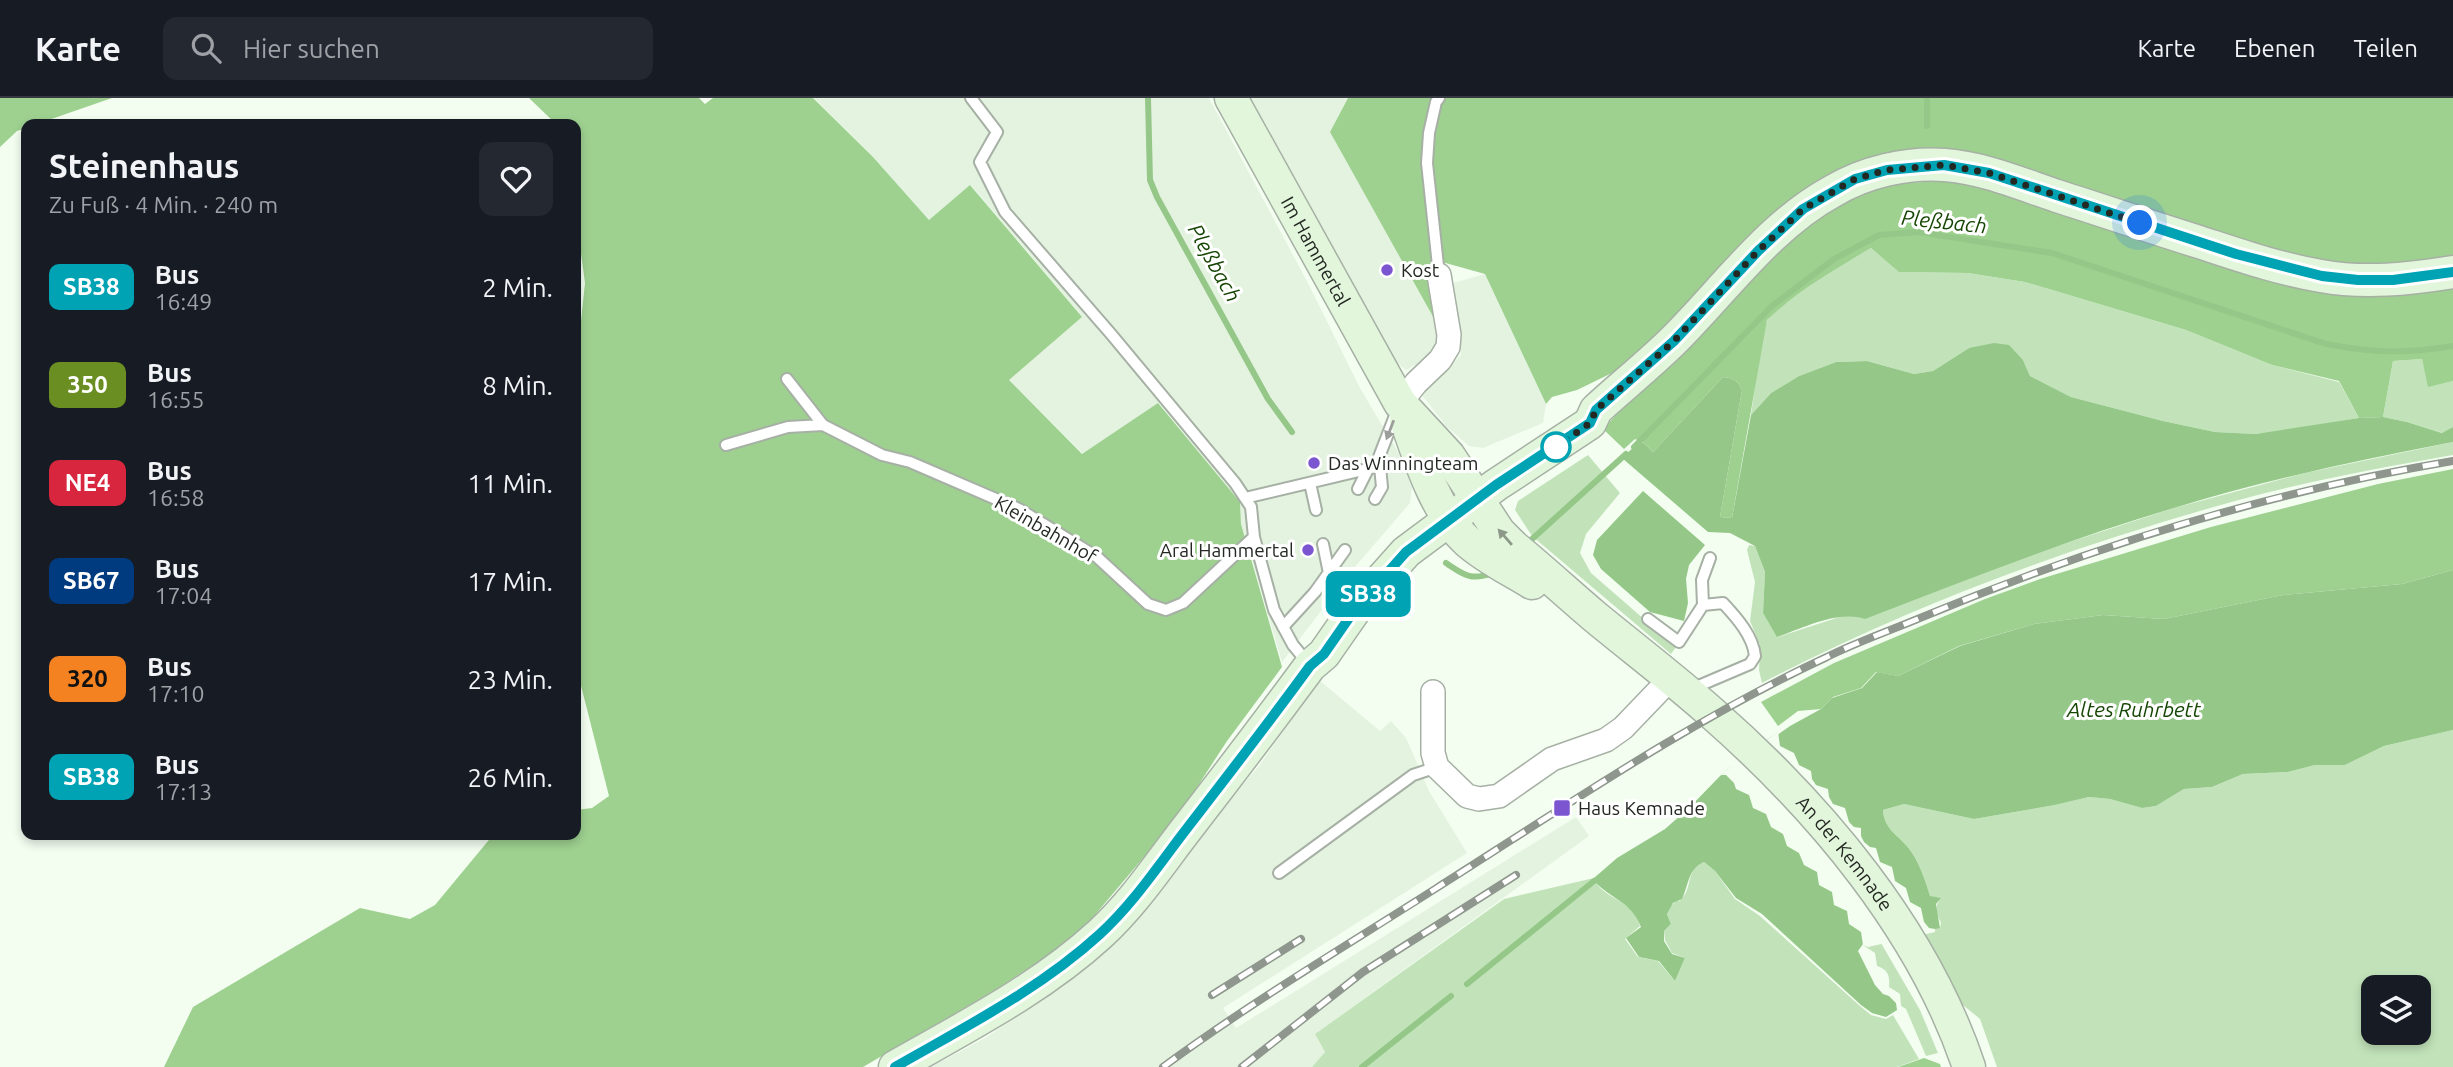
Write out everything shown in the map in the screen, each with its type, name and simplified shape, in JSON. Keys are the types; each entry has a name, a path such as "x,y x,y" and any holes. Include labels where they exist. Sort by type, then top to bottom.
{"main road":[{"name":"Im Hammertal","path":"1231,98 1400,403 1418,454 1445,513"},
{"path":"895,1067 998,1008 1068,962 1102,932 1134,898 1244,757 1310,666 1324,654 1356,608 1445,513 1473,492 1590,423 1596,410 1674,341 1758,251 1803,209 1855,179 1887,170 1944,165 1989,173 2228,251 2322,276 2393,280 2453,272"},
{"name":"Im Hammertal","path":"1400,403 1449,456 1473,492"},
{"name":"An der Kemnade","path":"1473,492 1499,531 1514,547 1679,685 1802,800 1868,880 1909,939 1942,1001 1969,1067"},
{"name":"An der Kemnade","path":"1445,513 1467,541 1543,589 1592,614"}],"street":[{"path":"1400,403 1448,347 1449,335 1439,275"},
{"path":"1433,692 1433,753 1437,767 1467,796 1479,799 1499,796 1552,759 1606,740 1679,685"}],"lane":[{"path":"971,98 998,132 979,162 1005,212 1111,334 1251,507 1254,537 1274,610 1293,645 1310,666"},
{"path":"1439,98 1429,133 1427,163 1439,275"},
{"name":"Kleinbahnhof","path":"787,379 823,425 882,455 910,461 1019,509 1097,557 1148,604 1166,610 1183,603 1254,537"},
{"path":"1375,499 1382,487 1379,461 1400,403"},
{"path":"726,445 788,427 823,425"},
{"path":"1245,498 1368,469 1379,461"},
{"path":"1358,489 1368,469"},
{"path":"1310,483 1316,510"},
{"path":"1326,546 1329,573"},
{"path":"1283,627 1345,550"},
{"path":"1648,619 1679,642 1703,605 1702,580 1710,558"},
{"path":"1679,685 1703,682 1749,664 1755,656 1754,646 1743,627 1723,603 1703,605"},
{"path":"1279,873 1413,775 1437,767"}],"shaded area":[{"path":"0,98 112,98 51,119 21,119 21,130 0,147"},
{"path":"529,98 699,98 705,104 713,98 813,98 873,157 929,220 970,185 1082,317 1009,380 1082,454 1158,403 1240,502 1241,524 1282,667 1227,741 1177,818 1094,916 1061,947 995,990 863,1067 164,1067 193,1007 360,908 410,919 435,905 489,840 581,840 581,809 592,808 609,796 581,686 581,321 585,283 581,254 581,119 551,119"},
{"path":"814,98 1209,98 1309,285 1360,388 1398,452 1412,486 1410,503 1354,568 1282,662 1241,524 1240,502 1159,403 1083,454 1009,380 1082,317 971,185 930,221 873,157"},
{"path":"1249,98 1348,98 1330,132 1445,338 1432,356 1406,370 1387,355"},
{"path":"1348,98 2453,98 2453,264 2344,271 2192,230 1877,164 1654,344 1614,372 1577,390 1552,397 1546,404 1485,274 1442,262 1441,331 1330,132"},
{"path":"1937,181 1987,186 2141,236 2453,284 2453,381 2428,387 2422,359 2393,361 2383,417 2359,418 2339,381 2272,365 2186,330 2025,282 1968,273 1899,272 1871,248 1804,290 1767,320 1732,518 1720,517 1742,390 1735,380 1723,377 1653,452 1635,439 1624,449 1603,429 1708,315 1812,216 1860,192 1896,184"},
{"path":"1871,248 1900,272 1968,273 2025,282 2186,330 2272,365 2339,382 2359,418 2278,432 2215,432 2071,397 2030,376 2023,360 1969,348 1933,371 1914,374 1867,361 1836,362 1799,376 1771,393 1751,415 1768,319 1801,290"},
{"path":"1485,274 1546,404 1543,423 1483,448 1469,446 1447,427 1421,394 1461,355 1450,284"},
{"path":"2422,359 2429,386 2453,381 2453,427 2443,433 2383,417 2393,361"},
{"path":"2453,442 2453,455 2344,475 2262,494 2113,537 1935,603 1762,683 1759,670 1760,645 1750,621 1755,582 1747,550 1749,545 1755,546 1765,572 1763,613 1778,637 2174,508 2305,473"},
{"path":"1588,455 1620,493 1586,534 1580,553 1591,573 1676,647 1671,654 1532,536 1515,510 1518,501"},
{"path":"2453,469 2453,570 2402,584 2283,595 2164,619 2103,615 2034,624 1959,646 1898,676 1876,672 1861,688 1833,697 1821,709 1798,711 1778,726 1761,702 1834,663 1985,599 2040,579 2211,527 2378,484"},
{"path":"1319,680 1380,731 1391,721 1406,738 1429,791 1467,853 1223,1008 1236,1028 1576,817 1589,836 1315,1034 1325,1052 1312,1067 931,1067 987,1037 1076,974 1259,766"},
{"path":"2453,730 2453,1067 1997,1067 1980,1019 1952,996 1761,744 1778,732 1777,739 1929,928 1940,928 1937,908 1940,899 1930,897 1917,861 1886,823 1883,810 1904,804 1974,819 2089,797 2110,799 2142,808 2156,806 2184,789 2212,787 2243,774 2288,772 2315,765 2345,765 2384,746"},
{"path":"1732,766 1881,943 1920,1010 1938,1053 1926,1056 1906,1009 1901,1006 1900,994 1889,987 1888,974 1877,966 1875,953 1863,945 1863,938 1726,775 1720,775"},
{"path":"1704,862 1715,871 1735,899 1760,916 1871,1015 1886,1019 1893,1015 1919,1059 1897,1067 1312,1067 1325,1052 1315,1034 1504,899 1594,878 1601,888 1636,916 1640,926 1625,939 1638,957 1658,961 1675,981 1685,958 1672,953 1665,940 1664,931 1671,924 1667,914 1686,892 1694,870"},
{"path":"1924,1058 1940,1064 1941,1067 1898,1067"}],"water":[{"path":"1994,343 2009,345 2023,360 2030,376 2071,397 2163,421 2215,432 2256,434 2359,418 2383,417 2442,433 2453,427 2453,442 2243,488 2057,546 1865,619 1832,618 1777,637 1763,613 1765,572 1755,546 1730,533 1708,532 1622,458 1638,443 1644,443 1653,452 1723,377 1735,380 1742,390 1720,517 1732,518 1751,415 1771,393 1799,376 1836,362 1867,361 1914,374 1933,371 1969,348"},
{"path":"1643,491 1705,545 1689,565 1686,579 1688,603 1684,621 1650,612 1601,569 1593,555 1597,540"},
{"name":"Altes Ruhrbett","path":"2453,570 2453,730 2384,746 2345,765 2315,765 2288,772 2243,774 2212,787 2184,789 2156,806 2142,808 2110,799 2089,797 1974,819 1904,804 1883,810 1886,823 1917,861 1930,896 1941,898 1936,904 1940,928 1863,944 1858,951 1875,985 1896,1003 1897,1010 1886,1017 1872,1013 1861,1005 1762,914 1736,898 1715,871 1704,862 1695,869 1682,899 1673,903 1667,914 1671,924 1664,931 1664,941 1672,954 1685,958 1675,981 1659,961 1639,957 1626,938 1641,927 1637,918 1594,881 1594,878 1617,858 1665,829 1720,776 1790,726 1821,709 1832,698 1862,688 1877,672 1898,676 1960,646 2034,624 2103,615 2164,619 2283,595 2402,584"}],"pier":[{"path":"1778,732 1780,746 1794,753 1799,765 1811,771 1816,785 1828,789 1833,804 1845,808 1849,822 1854,827 1861,828 1864,842 1876,848 1880,862 1892,867 1895,881 1906,888 1910,902 1921,908 1924,922 1929,928 1935,929 1935,932 1868,947 1863,945 1861,932 1849,924 1847,911 1834,905 1832,892 1819,885 1817,872 1804,865 1799,853 1787,846 1783,834 1771,827 1766,814 1753,808 1749,795 1736,789 1726,775 1720,775"}],"waterway":[{"name":"Pleßbach","path":"1148,98 1150,180 1157,197 1268,399 1292,432"},
{"path":"1927,98 1927,126"},
{"name":"Pleßbach","path":"1634,447 1772,306 1834,259 1879,235 1918,232 2052,253 2326,344 2389,351 2453,346"},
{"name":"Pleßbach","path":"1531,540 1626,454"},
{"name":"Pleßbach","path":"1446,563 1473,577 1493,573"},
{"path":"1467,984 1594,881"},
{"path":"1362,1067 1451,996"}],"railway":[{"path":"1163,1067 1263,998 1676,737 1776,682 1861,641 2050,567 2182,524 2316,488 2453,461"},
{"path":"1242,1067 1363,972 1516,875"},
{"path":"1212,995 1301,939"}],"bus line":[{"name":"SB38","path":"895,1067 998,1008 1068,962 1102,932 1134,898 1244,757 1310,666 1324,654 1356,608 1406,552 1496,485 1590,423 1596,410 1674,341 1758,251 1803,209 1855,179 1887,170 1944,165 1989,173 2236,254 2322,276 2393,280 2453,272"}],"place":[{"name":"Kost","path":"1387,270"},
{"name":"Das Winningteam","path":"1314,463"},
{"name":"Aral Hammertal","path":"1308,550"},
{"name":"Haus Kemnade","path":"1562,808"}],"route":[{"path":"1556,447 1590,423 1596,410 1674,341 1758,251 1803,209 1855,179 1887,170 1944,165 1989,173 2140,223"}]}
